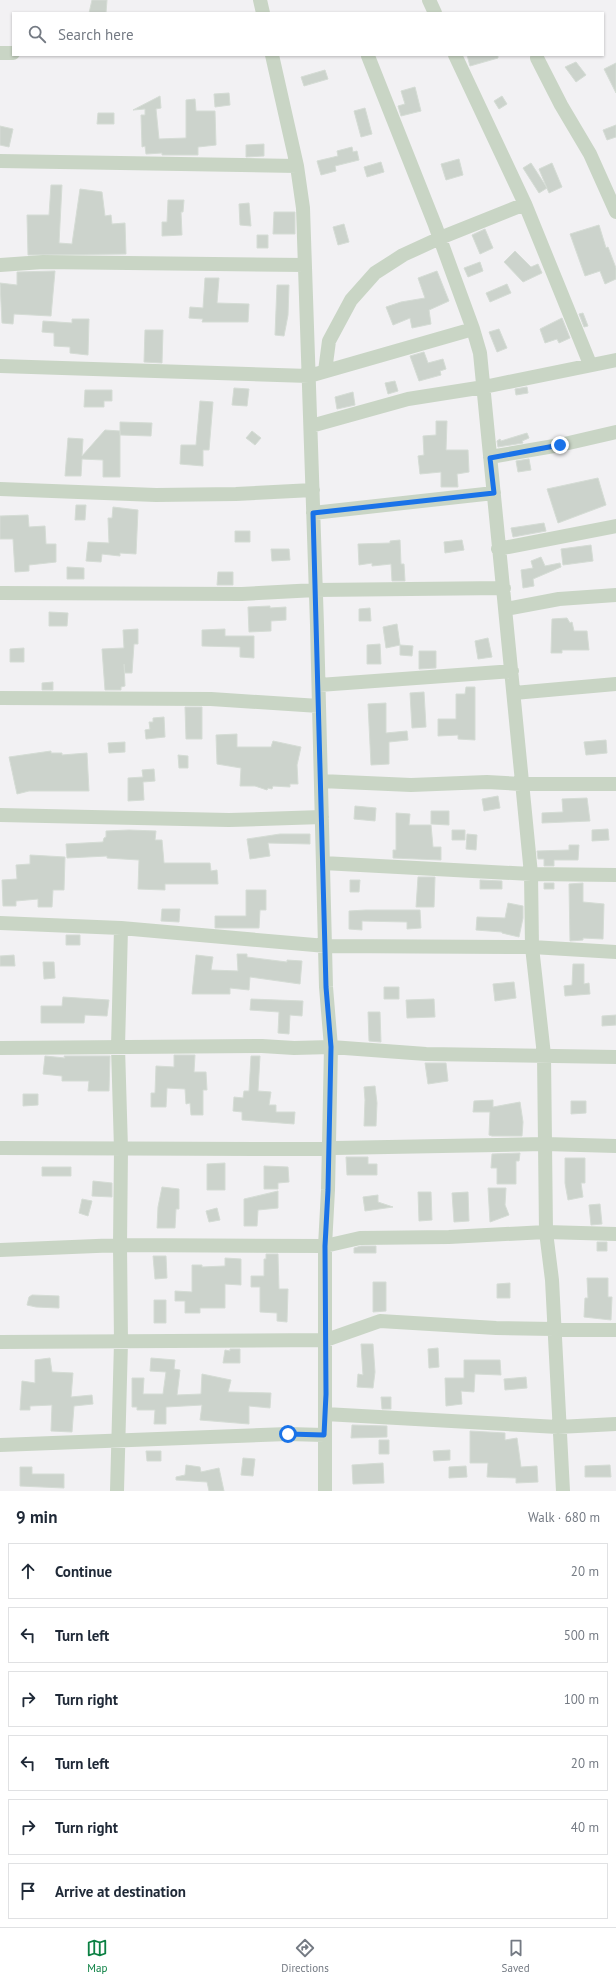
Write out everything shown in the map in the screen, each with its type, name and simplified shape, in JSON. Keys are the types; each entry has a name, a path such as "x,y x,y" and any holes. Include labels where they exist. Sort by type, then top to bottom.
{"street":[{"path":"260,0 263,12"},
{"path":"428,0 434,12"},
{"path":"0,53 12,53"},
{"path":"272,56 297,166 303,208 319,685 326,987 331,1047 325,1246 325,1491"},
{"path":"368,56 440,238 473,328 480,353 498,548 504,588 514,692 530,874 532,946 544,1055 546,1232 552,1280 558,1427 563,1491"},
{"path":"455,56 526,204 590,364"},
{"path":"537,58 561,105 590,154 616,212"},
{"path":"0,161 297,166"},
{"path":"325,371 329,341 351,300 375,273 403,255 440,238 526,204"},
{"path":"0,265 43,262 305,264"},
{"path":"0,366 309,376 473,328"},
{"path":"311,426 408,399 484,387 590,364 616,360"},
{"path":"490,458 560,445 616,432"},
{"path":"0,489 156,494 236,494 312,490"},
{"path":"313,513 494,493"},
{"path":"498,548 616,526"},
{"path":"0,593 242,594 316,590 504,588"},
{"path":"506,609 559,599 616,595"},
{"path":"319,685 512,671"},
{"path":"514,692 616,684"},
{"path":"0,698 212,699 319,706"},
{"path":"321,781 411,785 487,782 521,784 616,784"},
{"path":"0,815 229,820 322,817"},
{"path":"323,863 530,874 616,875"},
{"path":"0,923 121,928 326,946 532,946 616,952"},
{"path":"117,1491 121,1342 121,1149 118,1047 121,928"},
{"path":"0,1048 262,1046 294,1048 331,1047 426,1054 616,1057"},
{"path":"0,1148 280,1149 545,1144 616,1146"},
{"path":"0,1250 120,1245 325,1246 360,1238 449,1237 546,1232 616,1234"},
{"path":"0,1342 326,1340 380,1321 554,1330 616,1330"},
{"path":"325,1414 558,1427 616,1424"},
{"path":"0,1445 118,1440 173,1440 288,1434 324,1435"}],"building":[{"path":"92,0 107,0 106,12 89,12"},
{"path":"467,56 498,56 498,58 470,66"},
{"path":"576,62 586,75 576,82 565,67"},
{"path":"616,63 616,93 604,69"},
{"path":"325,70 328,79 304,86 301,77"},
{"path":"415,87 421,111 401,116 398,106 405,104 401,91"},
{"path":"229,93 230,105 215,107 214,94"},
{"path":"160,96 161,108 156,109 159,139 186,138 186,100 195,99 196,111 215,111 216,145 198,147 198,155 162,155 162,153 146,154 145,146 142,147 141,115 145,115 145,109 133,110"},
{"path":"502,96 507,104 499,109 494,101"},
{"path":"365,108 372,134 361,137 354,111"},
{"path":"98,113 114,113 114,124 97,124"},
{"path":"616,125 616,137 607,140 603,130"},
{"path":"0,126 13,129 9,147 0,145"},
{"path":"264,144 264,156 246,157 246,145"},
{"path":"352,147 353,152 357,151 359,160 335,166 336,171 321,175 317,161 338,156 337,151"},
{"path":"459,159 463,175 446,180 441,164"},
{"path":"381,162 384,172 367,177 364,167"},
{"path":"531,163 547,188 539,193 523,168"},
{"path":"552,163 562,187 549,193 539,169"},
{"path":"51,185 62,185 59,243 72,244 80,189 102,192 105,216 111,215 112,224 125,223 126,254 28,255 27,215 49,215"},
{"path":"168,200 184,200 183,212 181,212 182,235 162,236 162,222 167,222"},
{"path":"249,203 251,226 240,225 239,204"},
{"path":"274,212 295,212 295,234 273,234"},
{"path":"344,224 349,242 338,245 333,227"},
{"path":"599,225 606,248 608,247 616,268 616,279 605,284 600,271 585,276 570,234"},
{"path":"485,229 493,248 480,254 472,235"},
{"path":"257,235 268,235 268,248 257,248"},
{"path":"515,251 531,267 538,264 542,273 523,282 504,262"},
{"path":"480,262 483,271 468,277 464,268"},
{"path":"55,271 51,316 14,314 13,324 2,323 0,283 17,285 17,272"},
{"path":"437,271 449,301 429,310 431,324 412,328 410,318 393,325 386,307 401,302 425,298 418,278"},
{"path":"205,278 219,278 217,303 249,304 248,322 202,322 203,319 189,318 190,307 203,308"},
{"path":"507,284 511,293 490,302 486,293"},
{"path":"277,285 289,285 288,315 284,336 275,335"},
{"path":"583,313 588,326 584,327 579,314"},
{"path":"562,318 570,338 559,343 557,339 545,343 540,329"},
{"path":"72,319 89,319 88,355 70,353 70,347 54,346 54,333 42,332 43,321 72,323"},
{"path":"499,329 507,348 497,352 489,332"},
{"path":"145,330 163,330 162,363 144,362"},
{"path":"424,352 428,363 443,359 446,369 440,371 441,375 419,381 410,356"},
{"path":"395,381 398,391 388,394 385,383"},
{"path":"527,387 528,393 516,395 515,389"},
{"path":"234,388 249,389 247,406 232,405"},
{"path":"85,390 112,390 112,401 104,401 104,407 84,407"},
{"path":"353,392 355,405 337,409 335,397"},
{"path":"200,401 213,402 209,450 203,450 203,466 180,464 181,445 196,445"},
{"path":"436,421 447,421 446,450 468,450 469,472 457,474 458,487 441,487 441,472 420,474 418,456 424,455 423,436 436,435"},
{"path":"120,422 152,423 151,436 120,435"},
{"path":"105,430 120,431 120,477 103,477 103,460 82,459 81,476 65,476 68,438 83,439 82,456"},
{"path":"252,431 261,438 255,445 246,438"},
{"path":"527,433 529,438 522,441 523,443 498,447 497,441 500,439 501,441"},
{"path":"529,459 531,470 518,472 516,461"},
{"path":"598,478 606,505 558,523 547,489"},
{"path":"76,505 86,505 85,520 75,520"},
{"path":"113,507 138,510 136,554 120,553 120,556 102,554 101,562 86,561 88,542 109,543 108,518 112,518"},
{"path":"28,515 29,527 45,526 46,544 56,544 56,562 29,565 29,571 15,572 13,539 0,539 0,516"},
{"path":"544,523 546,531 513,537 511,528"},
{"path":"235,531 250,531 250,542 235,542"},
{"path":"400,540 401,564 404,564 405,581 392,581 391,564 372,566 372,563 359,565 358,544 390,543 390,541"},
{"path":"462,540 464,550 445,553 444,542"},
{"path":"591,545 593,561 563,565 561,549"},
{"path":"271,549 289,549 290,560 272,561"},
{"path":"541,557 545,566 560,563 561,567 533,579 534,586 523,588 521,570 533,568 531,561"},
{"path":"67,567 84,568 84,579 67,579"},
{"path":"218,572 233,572 233,585 217,585"},
{"path":"270,606 270,608 286,607 286,620 271,621 271,631 249,632 248,607"},
{"path":"370,608 371,621 359,621 359,609"},
{"path":"49,612 68,613 67,626 49,626"},
{"path":"567,618 570,623 572,622 574,631 587,631 589,650 562,650 562,653 551,653 552,619"},
{"path":"397,624 400,645 386,648 383,627"},
{"path":"138,629 138,644 134,644 132,673 125,673 124,664 125,686 121,687 121,690 105,690 102,649 124,648 123,630"},
{"path":"225,629 225,636 254,636 254,658 240,657 240,647 202,646 202,630"},
{"path":"488,638 492,657 478,659 475,641"},
{"path":"380,644 381,664 367,664 367,645"},
{"path":"400,645 413,646 412,656 400,655"},
{"path":"24,648 24,662 10,662 10,649"},
{"path":"419,651 436,651 436,668 419,669"},
{"path":"53,682 53,690 42,690 42,683"},
{"path":"466,687 475,687 475,740 458,739 458,735 438,736 438,719 456,719 456,694 465,694"},
{"path":"424,692 426,727 412,728 410,693"},
{"path":"386,703 386,733 407,731 408,740 389,742 389,764 371,765 368,704"},
{"path":"185,707 202,707 202,739 186,739"},
{"path":"164,717 165,737 146,739 145,730 150,729 149,722 153,722 153,718"},
{"path":"237,734 237,747 271,747 273,741 301,747 297,765 298,784 290,784 290,787 273,786 272,789 268,788 267,790 255,786 240,786 241,768 217,764 216,735"},
{"path":"606,740 607,753 586,755 584,742"},
{"path":"125,742 125,752 109,753 108,743"},
{"path":"51,751 51,753 62,753 62,755 87,753 89,791 29,791 17,794 9,757"},
{"path":"178,755 188,756 188,768 179,768"},
{"path":"154,769 155,781 143,782 144,800 128,801 128,778 143,777 142,770"},
{"path":"498,796 500,808 484,811 482,799"},
{"path":"587,798 590,821 542,823 542,813 563,812 562,799"},
{"path":"355,806 376,808 375,821 354,819"},
{"path":"431,811 449,811 449,825 431,824"},
{"path":"396,813 410,814 409,825 431,825 433,847 441,847 441,860 393,858 393,850 396,850"},
{"path":"608,829 609,840 592,841 592,830"},
{"path":"452,830 465,830 465,840 452,840"},
{"path":"106,831 156,831 155,840 162,840 164,863 210,863 211,871 217,870 218,884 165,884 165,890 138,889 139,860 107,858 107,856 67,858 66,844 103,842 104,838 106,837"},
{"path":"280,834 310,834 310,844 268,843 270,856 250,859 247,839"},
{"path":"467,834 477,835 476,850 466,849"},
{"path":"569,845 579,845 578,860 554,860 554,866 544,866 544,859 538,859 537,851 569,850"},
{"path":"30,855 65,857 64,890 53,890 52,907 38,907 38,899 16,901 16,906 3,906 2,880 17,879 16,865 30,864"},
{"path":"418,877 435,877 434,907 416,907"},
{"path":"350,880 360,880 359,892 350,892"},
{"path":"480,880 502,881 502,889 480,889"},
{"path":"544,883 554,883 554,889 544,889"},
{"path":"583,883 583,902 604,904 603,939 583,938 583,940 570,941 569,884"},
{"path":"246,890 266,890 266,910 260,910 259,928 215,928 215,916 246,916"},
{"path":"508,903 523,906 523,918 519,937 502,932 476,930 477,917 505,918"},
{"path":"162,909 180,909 179,922 161,921"},
{"path":"420,910 421,928 407,929 407,922 362,921 362,930 349,929 349,911"},
{"path":"66,935 80,935 80,945 66,945"},
{"path":"237,954 247,954 247,957 287,962 287,960 302,961 300,984 250,977 249,990 230,988 230,994 192,994 196,955 213,957 211,970 238,971"},
{"path":"14,955 15,966 0,966 0,956"},
{"path":"43,962 54,962 55,978 44,979"},
{"path":"573,964 584,964 584,984 589,983 590,994 565,996 564,986 572,985"},
{"path":"514,982 516,998 495,1001 493,984"},
{"path":"384,987 399,987 399,999 384,999"},
{"path":"63,997 109,1000 107,1016 85,1015 84,1023 41,1023 41,1006 62,1006"},
{"path":"251,999 303,1001 302,1016 290,1015 289,1034 278,1033 279,1012 250,1010"},
{"path":"434,999 435,1017 407,1018 406,1000"},
{"path":"368,1012 380,1012 381,1042 369,1041"},
{"path":"616,1015 616,1025 602,1026 602,1016"},
{"path":"174,1055 195,1055 194,1072 206,1072 207,1090 203,1090 203,1115 191,1115 190,1103 186,1104 185,1089 167,1088 166,1107 151,1107 151,1093 155,1093 156,1066 174,1067"},
{"path":"45,1056 65,1058 64,1056 110,1056 109,1091 88,1091 89,1081 62,1081 62,1076 43,1074"},
{"path":"251,1056 260,1056 258,1091 271,1092 269,1105 276,1105 276,1112 295,1112 294,1124 242,1120 242,1112 233,1111 234,1097 243,1098 244,1091 249,1091"},
{"path":"425,1063 446,1063 448,1081 428,1084"},
{"path":"375,1086 377,1103 376,1126 364,1126 364,1087"},
{"path":"23,1094 38,1094 38,1105 23,1106"},
{"path":"493,1100 493,1107 520,1102 523,1122 522,1136 489,1135 490,1112 473,1112 474,1101"},
{"path":"571,1101 586,1101 586,1113 571,1114"},
{"path":"520,1153 519,1161 516,1161 516,1184 497,1184 497,1168 491,1168 492,1154"},
{"path":"346,1157 368,1157 368,1164 377,1164 377,1175 347,1175"},
{"path":"565,1158 585,1158 585,1183 581,1183 583,1197 568,1200 565,1183"},
{"path":"225,1163 225,1190 207,1190 207,1164"},
{"path":"264,1166 288,1167 289,1182 278,1183 278,1189 264,1189"},
{"path":"42,1167 71,1167 71,1176 42,1176"},
{"path":"93,1181 112,1183 112,1197 92,1196"},
{"path":"162,1187 179,1189 179,1209 176,1209 175,1228 157,1228 158,1207"},
{"path":"488,1188 506,1188 505,1205 509,1215 490,1222"},
{"path":"278,1191 278,1208 258,1210 257,1226 244,1226 244,1199"},
{"path":"418,1192 431,1192 432,1220 419,1221"},
{"path":"468,1192 469,1221 454,1222 452,1193"},
{"path":"378,1195 378,1202 393,1207 365,1211 363,1197"},
{"path":"82,1199 92,1201 88,1216 79,1213"},
{"path":"600,1204 602,1224 591,1225 589,1205"},
{"path":"217,1208 220,1220 209,1222 206,1211"},
{"path":"597,1242 607,1242 607,1251 597,1251"},
{"path":"361,1246 376,1246 376,1253 354,1253 354,1248"},
{"path":"266,1254 278,1254 279,1289 288,1289 287,1322 277,1321 277,1313 260,1312 260,1287 251,1287 251,1276 264,1276 264,1259 266,1259"},
{"path":"153,1256 166,1256 167,1278 155,1279"},
{"path":"225,1258 241,1259 241,1285 225,1284 225,1308 200,1308 200,1313 185,1313 185,1301 175,1301 175,1291 192,1292 192,1265 202,1265 202,1267 225,1266"},
{"path":"587,1278 608,1278 608,1297 612,1297 611,1320 584,1317 585,1298 588,1298"},
{"path":"373,1282 386,1282 386,1311 373,1312"},
{"path":"510,1283 510,1298 497,1298 497,1284"},
{"path":"32,1295 59,1296 59,1308 27,1305 29,1297"},
{"path":"154,1300 166,1300 166,1323 154,1323"},
{"path":"361,1344 373,1344 375,1372 373,1388 357,1387 358,1374 363,1375"},
{"path":"438,1348 439,1367 429,1368 428,1349"},
{"path":"230,1349 240,1349 240,1363 223,1363 225,1350 230,1351"},
{"path":"50,1358 52,1372 73,1373 71,1397 92,1395 93,1404 74,1406 72,1432 51,1431 52,1405 30,1406 30,1410 20,1410 22,1381 35,1383 35,1360"},
{"path":"151,1358 175,1360 174,1369 180,1370 177,1395 201,1394 202,1374 231,1380 228,1392 271,1393 270,1408 249,1406 249,1424 200,1420 202,1405 166,1407 166,1424 154,1424 155,1410 137,1410 137,1407 132,1407 132,1378 144,1378 143,1394 163,1394 166,1372 150,1371"},
{"path":"464,1360 500,1360 501,1375 475,1374 474,1392 461,1391 462,1404 446,1406 445,1378 464,1378"},
{"path":"526,1377 527,1388 505,1390 504,1379"},
{"path":"381,1397 391,1397 391,1409 382,1409"},
{"path":"352,1425 387,1426 387,1437 351,1438"},
{"path":"470,1431 505,1433 505,1440 517,1438 521,1467 537,1466 538,1482 516,1483 516,1478 487,1477 488,1463 470,1463"},
{"path":"379,1440 389,1440 389,1454 379,1454"},
{"path":"450,1450 450,1460 434,1461 433,1451"},
{"path":"146,1451 161,1451 161,1461 147,1461"},
{"path":"243,1458 255,1459 253,1476 241,1475"},
{"path":"383,1463 384,1483 353,1484 352,1465"},
{"path":"186,1465 200,1467 201,1472 219,1468 224,1491 209,1491 207,1482 176,1480 176,1477 185,1475"},
{"path":"610,1465 611,1477 585,1477 585,1466"},
{"path":"466,1466 467,1477 449,1478 449,1467"},
{"path":"20,1467 32,1467 32,1474 64,1474 64,1488 20,1486"}],"route":[{"path":"288,1434 324,1435 326,1394 325,1246 328,1190 331,1047 326,987 313,513 494,493 490,458 560,445"}]}
